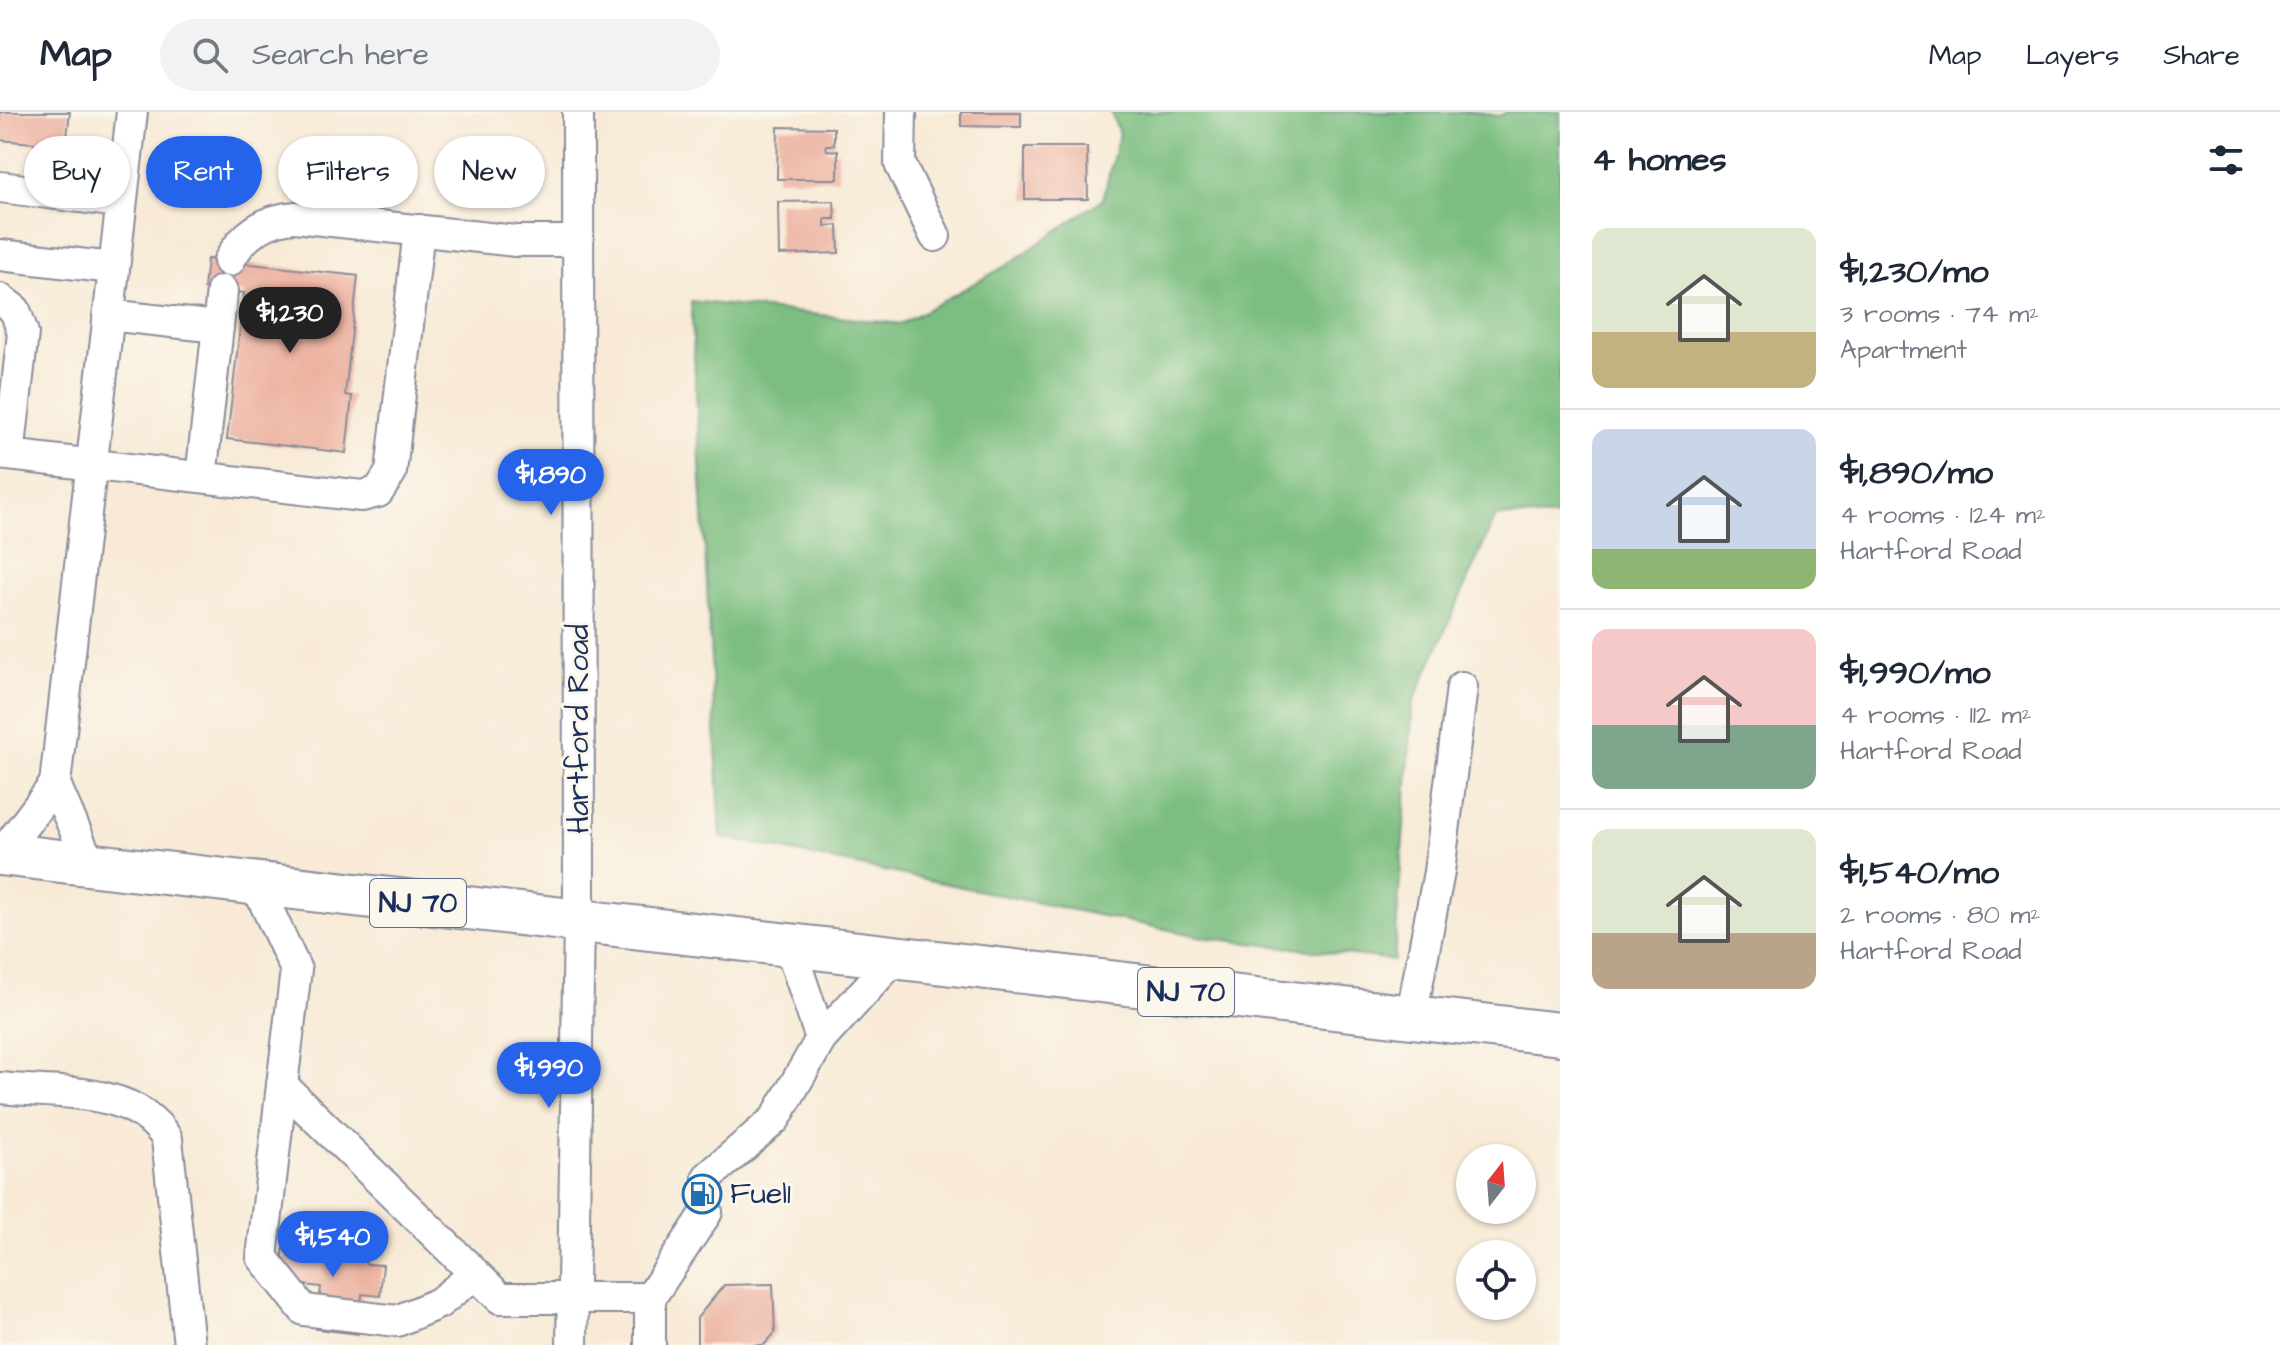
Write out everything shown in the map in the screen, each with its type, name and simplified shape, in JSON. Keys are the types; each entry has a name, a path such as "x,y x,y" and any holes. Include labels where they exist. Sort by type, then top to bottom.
{"highway":[{"name":"NJ 70","path":"1,854 1560,1034"}],"street":[{"path":"129,136 132,112"},
{"name":"Hartford Road","path":"572,1345 579,922 578,112"},
{"path":"901,112 900,164 935,236"},
{"path":"0,187 24,190"},
{"path":"90,865 55,784 119,208"},
{"path":"229,261 248,235 270,222 289,217 516,241 578,241"},
{"path":"0,299 15,310 23,333 5,455 362,496 385,487 391,472 419,230"},
{"path":"0,255 113,268"},
{"path":"201,477 222,291"},
{"path":"108,315 218,327"},
{"path":"1411,1017 1439,872 1462,687"},
{"path":"1,854 55,784"},
{"path":"256,884 296,970 262,1257 304,1310 397,1321 439,1303 475,1274"},
{"path":"790,947 821,1039"},
{"path":"708,1177 775,1119 821,1039 894,959"},
{"path":"282,1085 500,1298 650,1298"},
{"path":"0,1088 131,1104 158,1124 167,1139 189,1345"},
{"path":"650,1345 650,1298 707,1212"}],"green space":[{"path":"1111,112 1477,112 1499,116 1507,112 1560,112 1560,517 1496,516 1413,703 1394,960 1208,938 721,837 691,301 901,324 1006,266 1103,199 1119,134"}],"building":[{"path":"0,112 70,112 67,136 24,136 24,142 0,140"},
{"path":"961,112 1021,112 1021,127 961,126"},
{"path":"778,127 834,128 834,145 826,145 827,150 838,151 838,179 777,179"},
{"path":"1025,147 1087,147 1088,199 1025,199"},
{"path":"834,201 835,219 825,219 825,226 838,225 839,253 779,255 778,202"},
{"path":"207,259 358,276 345,395 352,396 346,453 227,439 244,293 204,289"},
{"path":"285,1236 367,1245 365,1264 383,1265 380,1296 362,1294 358,1334 316,1329 321,1287 280,1282"},
{"path":"773,1284 775,1333 764,1345 697,1345 697,1318 724,1285"}],"place":[{"name":"Fuel1","path":"702,1194"}]}
